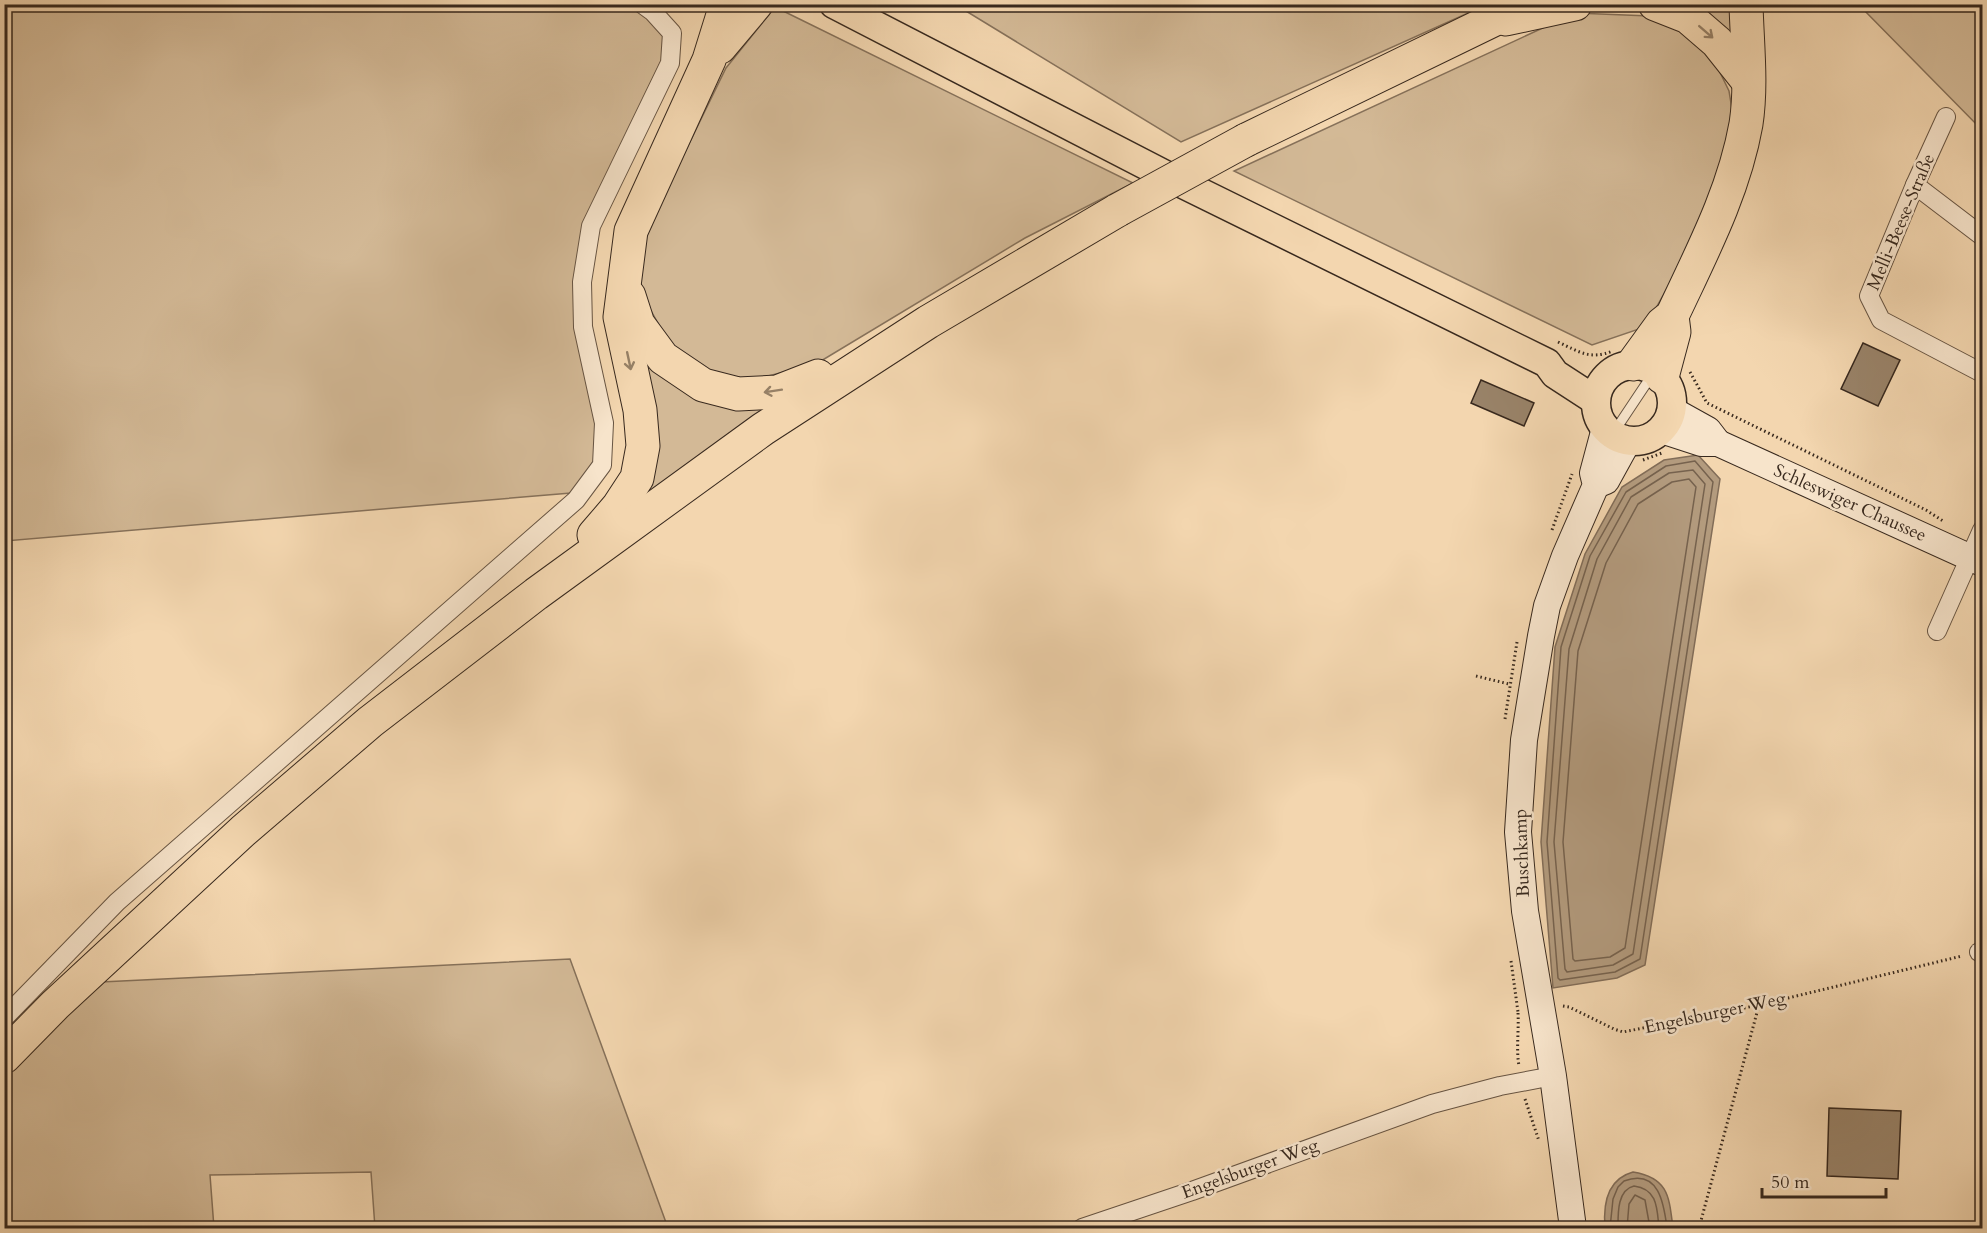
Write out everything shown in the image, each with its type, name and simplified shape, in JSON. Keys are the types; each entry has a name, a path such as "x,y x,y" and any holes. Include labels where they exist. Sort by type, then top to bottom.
{"highway":[{"path":"709,60 740,26 756,4"},
{"path":"4,1057 94,967 243,831 370,722 536,594 763,429 905,337 1118,210 1246,140 1526,4"},
{"path":"1481,25 1575,4"},
{"path":"1655,4 1688,17 1717,42 1748,81"},
{"path":"1652,363 1662,324 1672,316 1733,180 1746,122 1748,81 1746,4"},
{"path":"536,594 600,528 618,507 636,478 643,446 640,410 620,317 631,231 709,60 725,8"},
{"path":"624,283 638,324 663,358 703,385 738,394 777,392 815,378 905,337"}],"main road":[{"path":"834,4 1192,189 1551,351 1599,389"},
{"path":"1652,363 1668,386 1672,398 1667,420 1646,440 1615,435 1596,411 1599,389 1612,371 1622,366 1652,363"}],"street":[{"path":"4,1018 117,902 576,500 602,465 604,423 583,327 582,282 591,226 670,63 672,33 653,12 642,4"},
{"name":"Melli-Beese-Straße","path":"1946,117 1869,296 1881,320 1983,373"},
{"path":"1915,185 1983,236"},
{"name":"Schleswiger Chaussee","path":"1667,420 1701,443 1718,443 1978,548"},
{"name":"Buschkamp","path":"1574,1228 1553,1076 1525,911 1518,832 1524,740 1547,606 1565,556 1596,485 1593,473 1615,435"},
{"path":"1937,631 1978,548"},
{"name":"Engelsburger Weg","path":"1082,1228 1432,1104 1553,1076"}],"lane":[{"path":"1615,435 1652,363"}],"path":[{"path":"1551,351 1601,355 1630,344 1652,363 1689,370 1707,403 1926,510 1978,548"},
{"path":"1476,676 1531,689"},
{"name":"Engelsburger Weg","path":"1522,1082 1517,1052 1518,1012 1569,1007 1623,1032 1759,1005 1981,951"},
{"path":"1700,1228 1759,1005"},
{"path":"1522,1082 1526,1107 1540,1146"}],"shaded area":[{"path":"630,4 650,17 665,36 662,59 585,224 598,424 595,463 571,493 5,541 4,5"},
{"path":"956,5 1486,5 1181,142"},
{"path":"1684,5 1734,5 1737,56"},
{"path":"1859,5 1982,5 1982,130"},
{"path":"775,7 1133,183 1025,238 816,364 744,382 708,373 673,350 640,291 643,238 726,68"},
{"path":"1575,13 1650,16 1680,26 1714,60 1729,91 1734,122 1692,245 1645,327 1592,345 1234,171"},
{"path":"632,352 663,372 798,395 625,515"},
{"path":"570,959 668,1228 375,1228 371,1172 210,1175 214,1228 5,1228 5,1078 101,982"}],"water":[{"path":"1698,455 1720,479 1645,965 1617,978 1553,988 1541,842 1555,647 1585,554 1622,487 1664,460"},
{"path":"1633,1172 1654,1179 1665,1191 1673,1228 1605,1228 1606,1202 1612,1186 1624,1175"}],"building":[{"path":"1863,343 1900,360 1878,406 1841,389"},
{"path":"1481,380 1534,403 1524,426 1471,403"},
{"path":"1829,1108 1901,1111 1898,1179 1827,1176"}]}
